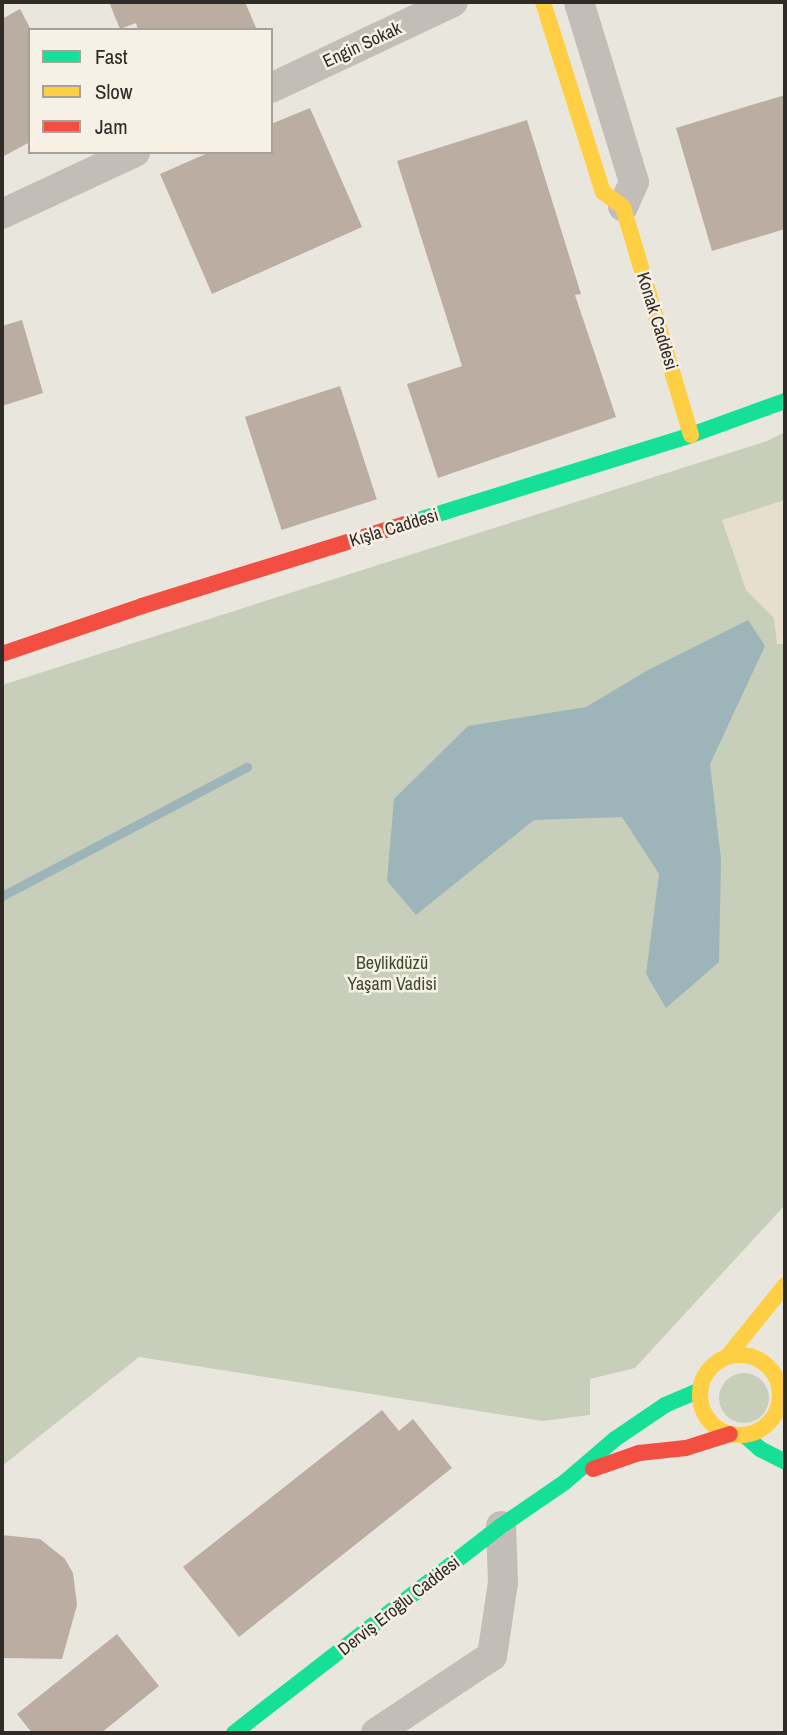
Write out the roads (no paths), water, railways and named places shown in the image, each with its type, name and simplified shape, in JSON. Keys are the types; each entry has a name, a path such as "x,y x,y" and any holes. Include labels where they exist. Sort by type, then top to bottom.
{"street":[{"name":"Engin Sokak","path":"273,87 453,2"},
{"name":"Konak Caddesi","path":"542,2 603,192 623,207 691,435"},
{"path":"579,2 634,182 623,207"},
{"path":"2,214 131,154"},
{"name":"Kışla Caddesi","path":"2,654 155,602 691,435 785,401"},
{"path":"785,1285 727,1357 707,1372 700,1390 702,1408 708,1420 785,1462"},
{"path":"565,1482 597,1467 639,1453 686,1448 768,1424 783,1400 781,1370 752,1357 727,1357"},
{"path":"565,1482 615,1439 665,1405 700,1390"},
{"name":"Derviş Eroğlu Caddesi","path":"234,1733 501,1527 565,1482"},
{"path":"376,1733 492,1656 503,1583 501,1527"}],"water":[{"path":"748,620 765,646 710,764 721,859 719,962 666,1008 646,974 659,874 622,817 534,820 416,915 387,881 394,799 468,726 586,707 648,670"}],"waterway":[{"path":"2,896 247,767"}],"park label":[{"name":"Beylikdüzü Yaşam Vadisi","path":"392,974"}]}
